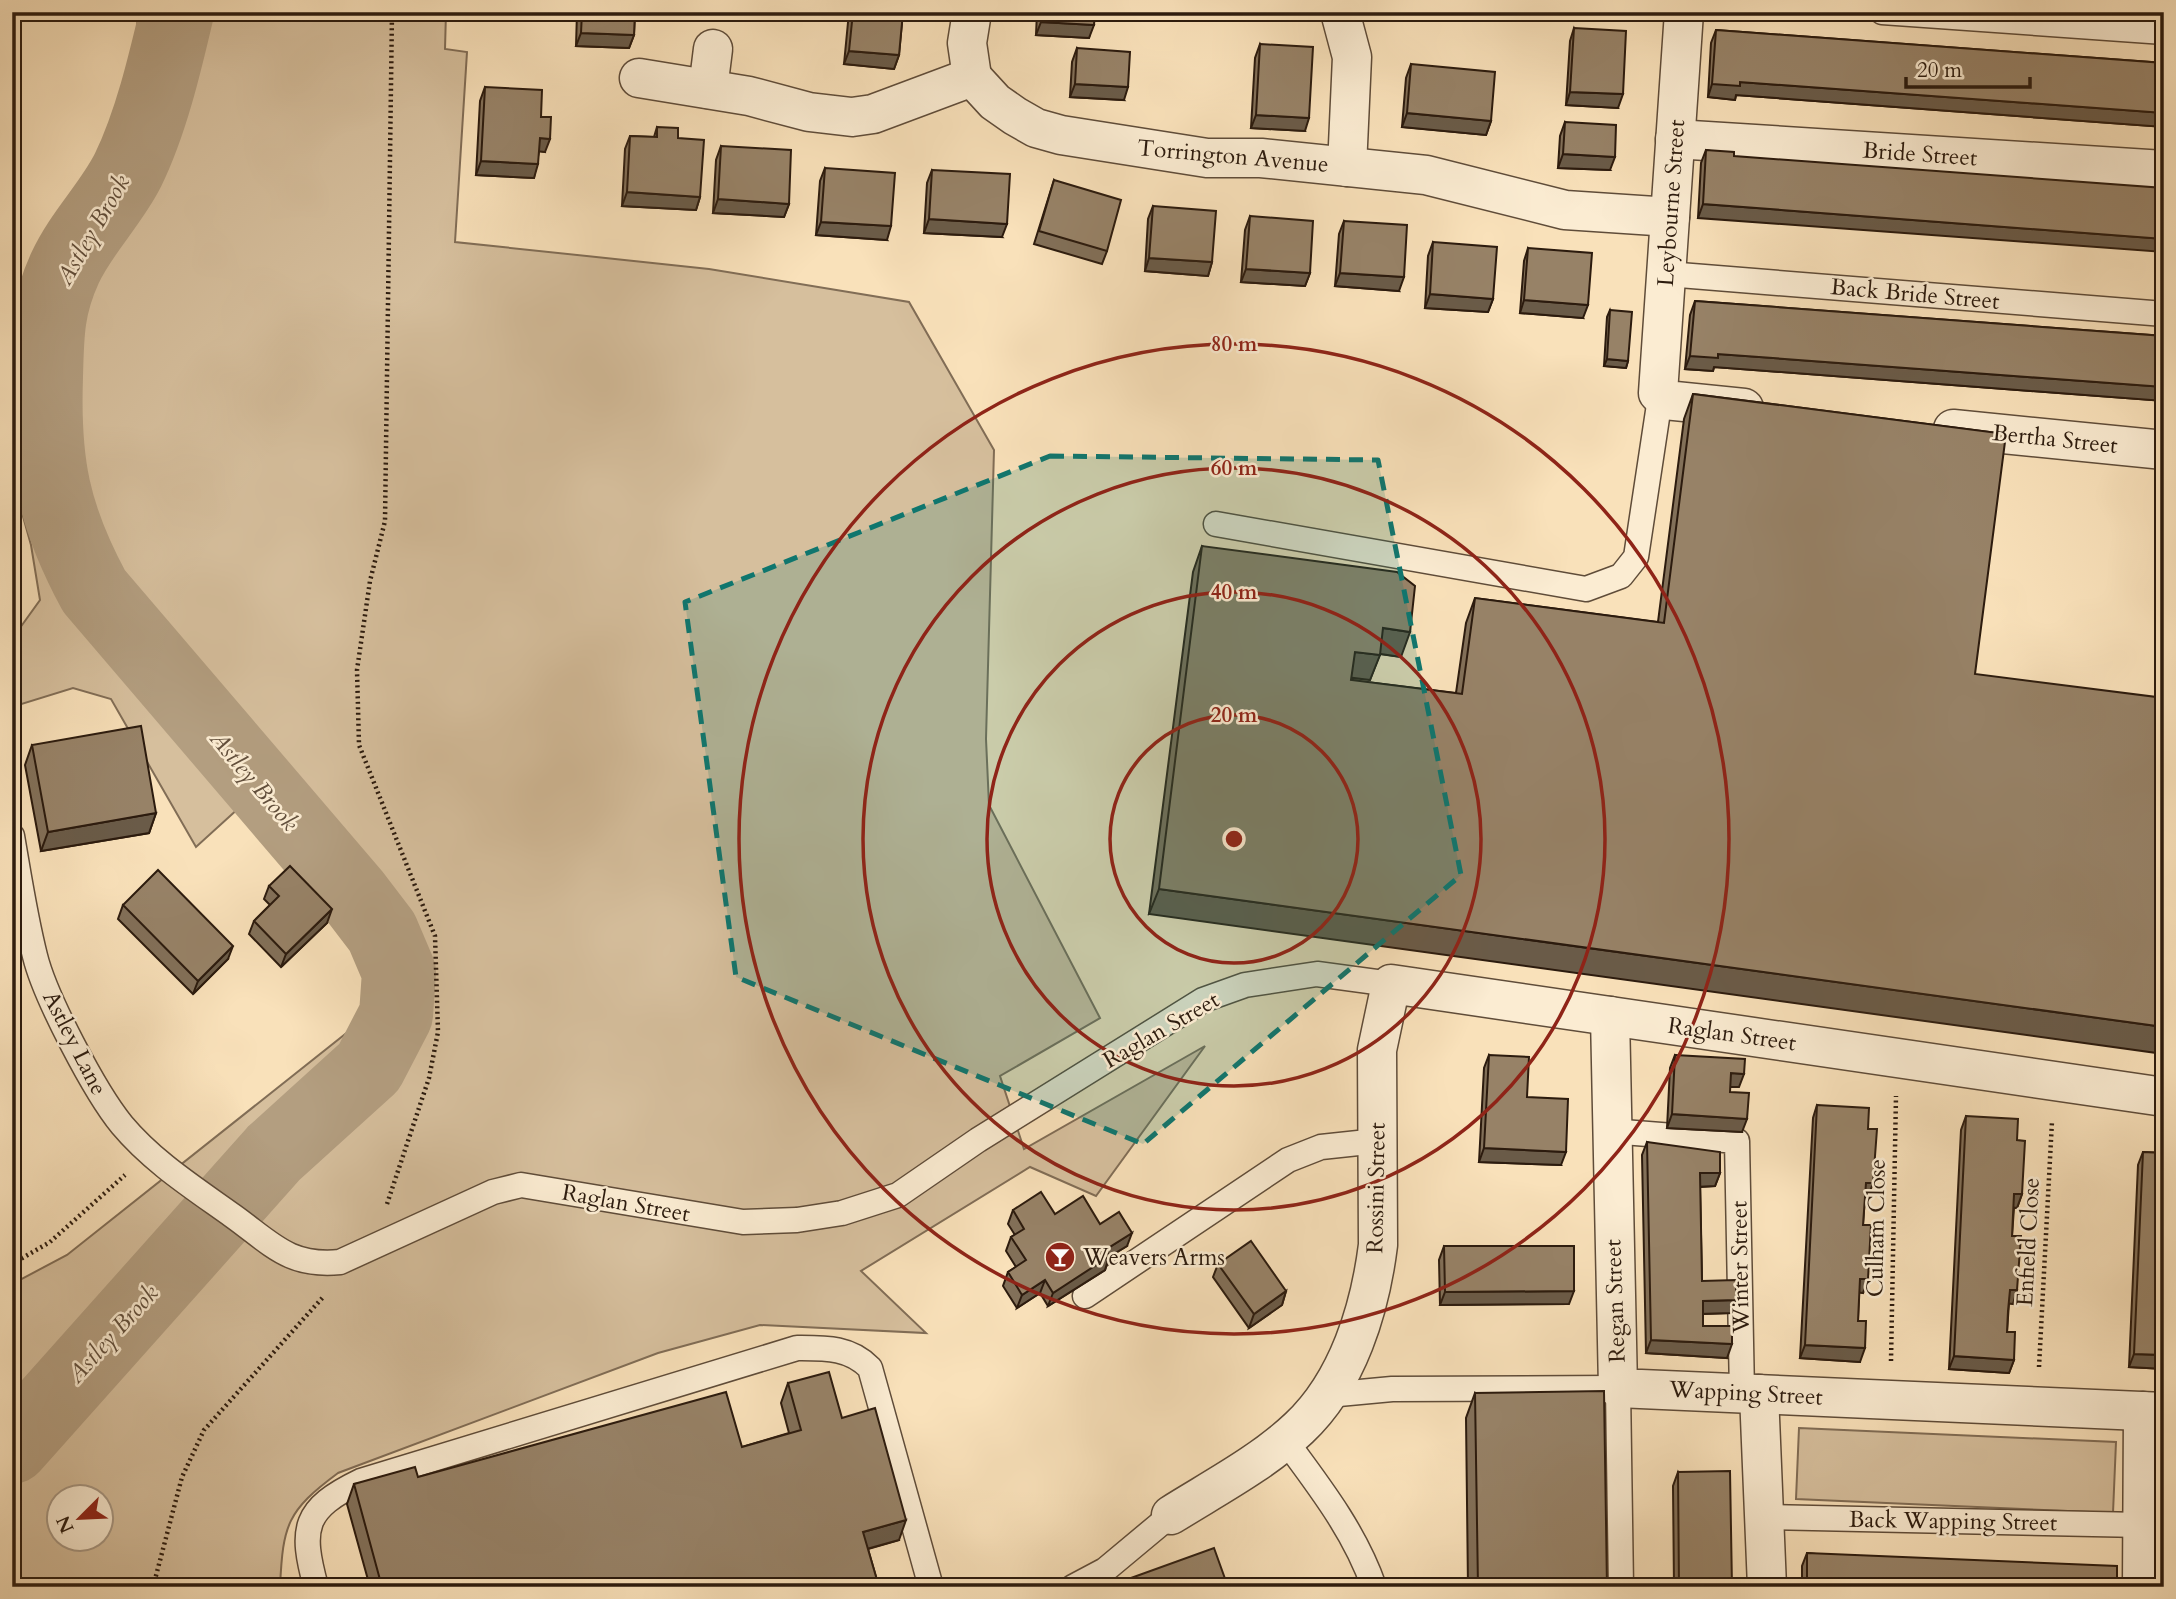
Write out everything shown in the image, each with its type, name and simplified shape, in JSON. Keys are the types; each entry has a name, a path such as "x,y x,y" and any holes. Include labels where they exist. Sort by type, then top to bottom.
{"street":[{"path":"639,78 749,96 808,112 852,117 873,114 972,77 967,43 972,12"},
{"name":"Torrington Avenue","path":"1340,12 1352,57 1348,167"},
{"name":"Leybourne Street","path":"1659,396 1684,12"},
{"path":"708,89 713,49"},
{"name":"Torrington Avenue","path":"972,77 995,102 1016,116 1035,128 1061,135 1207,158 1261,158 1459,181 1565,210 1670,217"},
{"name":"Bride Street","path":"1675,139 2164,170"},
{"path":"1659,396 1776,411"},
{"name":"Bertha Street","path":"1914,425 2164,450"},
{"name":"Raglan Street","path":"1391,984 2164,1097"},
{"name":"Rossini Street","path":"1171,1516 1285,1440 1328,1395 1359,1328 1374,1273 1378,1245 1377,1050 1391,984"},
{"name":"Regan Street","path":"1610,1016 1618,1388"},
{"name":"Wapping Street","path":"1618,1388 2153,1411"},
{"name":"Winter Street","path":"1751,1394 1764,1517 1767,1587"},
{"path":"2142,1587 2142,1525 2153,1411"}],"lane":[{"path":"1882,12 2164,32"},
{"name":"Back Bride Street","path":"1667,274 2164,314"},
{"path":"1216,524 1586,589 1621,576 1636,557 1659,396"},
{"name":"Astley Lane","path":"12,836 35,958 45,985 102,1097 122,1126 149,1153 292,1259"},
{"name":"Raglan Street","path":"292,1259 315,1265 340,1262 493,1192 521,1185 743,1223 842,1213 898,1195 978,1140 1203,1000 1245,985 1317,974 1391,984"},
{"name":"Winter Street","path":"1611,1131 1737,1141 1751,1394"},
{"path":"1085,1296 1288,1160 1321,1147 1377,1141"},
{"path":"316,1587 307,1554 306,1530 317,1509 334,1493 360,1481 797,1348 828,1348 858,1355 870,1368 931,1587"},
{"name":"Wapping Street","path":"1328,1395 1392,1388 1618,1388"},
{"name":"Regan Street","path":"1618,1388 1621,1587"},
{"path":"1285,1440 1336,1510 1365,1562 1374,1587"},
{"path":"1073,1587 1105,1570 1171,1516"},
{"name":"Back Wapping Street","path":"1764,1517 2142,1525"}],"path":[{"path":"153,1587 182,1477 204,1430 370,1248 429,1078 438,1032 435,936 359,745 357,670 370,581 385,521 392,12"},
{"name":"Culham Close","path":"1890,1400 1897,1057"},
{"name":"Enfield Close","path":"2037,1406 2054,1080"},
{"path":"12,1264 50,1242 149,1153"}],"highlighted area":[{"path":"1050,456 1378,460 1461,875 1143,1144 736,977 685,602"}],"shaded area":[{"path":"138,12 446,12 445,49 467,52 455,242 709,269 909,302 994,450 986,739 989,805 1100,1018 1000,1076 1024,1149 1205,1046 1096,1196 1030,1167 861,1271 926,1333 760,1325 658,1353 338,1473 308,1498 291,1521 283,1548 280,1587 12,1587 12,1284 67,1255 383,1004 382,958 251,797 196,847 111,699 73,688 12,707 12,639 40,600 31,545 12,477 12,387 35,273 134,83"},
{"path":"1799,1428 2116,1442 2113,1513 1796,1499"}],"building":[{"path":"582,12 635,12 634,35 581,33"},
{"path":"853,12 903,12 899,55 849,51"},
{"path":"1041,12 1095,12 1094,25 1041,22"},
{"path":"1574,28 1626,31 1623,94 1570,92"},
{"path":"1716,30 2164,63 2164,113 1740,82 1740,86 1712,84"},
{"path":"1260,44 1313,47 1309,118 1256,115"},
{"path":"1077,48 1130,52 1128,87 1075,84"},
{"path":"1411,64 1495,72 1491,121 1407,113"},
{"path":"485,87 542,90 541,117 551,117 550,139 540,138 538,164 481,161"},
{"path":"1565,122 1616,125 1615,157 1563,154"},
{"path":"657,127 678,128 678,138 704,140 700,197 627,192 630,136 657,137"},
{"path":"721,146 791,150 789,204 718,199"},
{"path":"1706,150 1734,152 1734,156 2164,188 2164,239 1703,204"},
{"path":"825,168 895,173 891,226 821,222"},
{"path":"932,170 1010,174 1007,224 929,219"},
{"path":"1054,180 1121,200 1107,251 1039,231"},
{"path":"1153,206 1216,211 1212,262 1149,258"},
{"path":"1250,216 1313,221 1310,273 1246,269"},
{"path":"1344,221 1407,225 1404,277 1340,273"},
{"path":"1433,242 1497,247 1493,299 1430,294"},
{"path":"1528,248 1592,253 1588,305 1524,300"},
{"path":"1695,301 2164,336 2164,387 1718,354 1718,358 1690,356"},
{"path":"1610,310 1632,312 1628,361 1607,359"},
{"path":"1693,394 2006,434 1975,674 2164,698 2164,1027 1159,889 1202,546 1397,572 1415,586 1410,632 1383,628 1380,655 1355,652 1351,680 1462,694 1475,598 1664,623"},
{"path":"141,726 156,813 48,832 32,745"},
{"path":"290,866 332,909 286,954 254,921 279,896 269,886"},
{"path":"158,870 233,946 198,981 123,905"},
{"path":"1489,1055 1529,1057 1527,1097 1568,1099 1566,1152 1484,1148"},
{"path":"1675,1055 1745,1059 1744,1074 1731,1073 1730,1092 1749,1093 1747,1119 1672,1114"},
{"path":"1817,1105 1869,1108 1868,1129 1877,1129 1873,1183 1866,1183 1863,1225 1871,1225 1868,1279 1860,1279 1858,1321 1866,1321 1865,1348 1805,1345"},
{"path":"1966,1116 2018,1119 2017,1140 2025,1141 2022,1194 2014,1194 2012,1236 2021,1236 2017,1290 2010,1290 2008,1311 2007,1332 2015,1332 2014,1360 1954,1356"},
{"path":"1647,1142 1720,1152 1720,1173 1700,1173 1702,1281 1736,1280 1736,1300 1703,1301 1703,1326 1732,1326 1732,1344 1651,1340"},
{"path":"2143,1152 2164,1153 2164,1355 2134,1354"},
{"name":"Weavers Arms","path":"1041,1192 1055,1214 1083,1196 1100,1224 1119,1212 1132,1233 1105,1250 1110,1256 1053,1293 1045,1280 1022,1295 1008,1272 1026,1260 1011,1237 1024,1229 1013,1210"},
{"path":"1251,1241 1286,1291 1254,1314 1218,1264"},
{"path":"1444,1246 1574,1246 1574,1291 1445,1292"},
{"path":"829,1372 842,1418 875,1408 906,1520 863,1532 879,1587 382,1587 354,1484 415,1467 418,1477 726,1392 742,1447 801,1430 788,1383"},
{"path":"1604,1391 1607,1587 1478,1587 1475,1393"},
{"path":"1730,1471 1732,1587 1679,1587 1678,1472"},
{"path":"1214,1548 1228,1587 1106,1587"},
{"path":"1807,1553 2117,1566 2117,1587 1807,1587"}],"waterway":[{"name":"Astley Brook","path":"12,1447 274,1153 369,1067 396,1015 399,972 382,932 353,894 94,591 69,538 54,488 46,436 51,309 59,282 72,255 121,183 136,152 157,92 177,12"}],"place":[{"name":"Weavers Arms","path":"1060,1257"}]}
